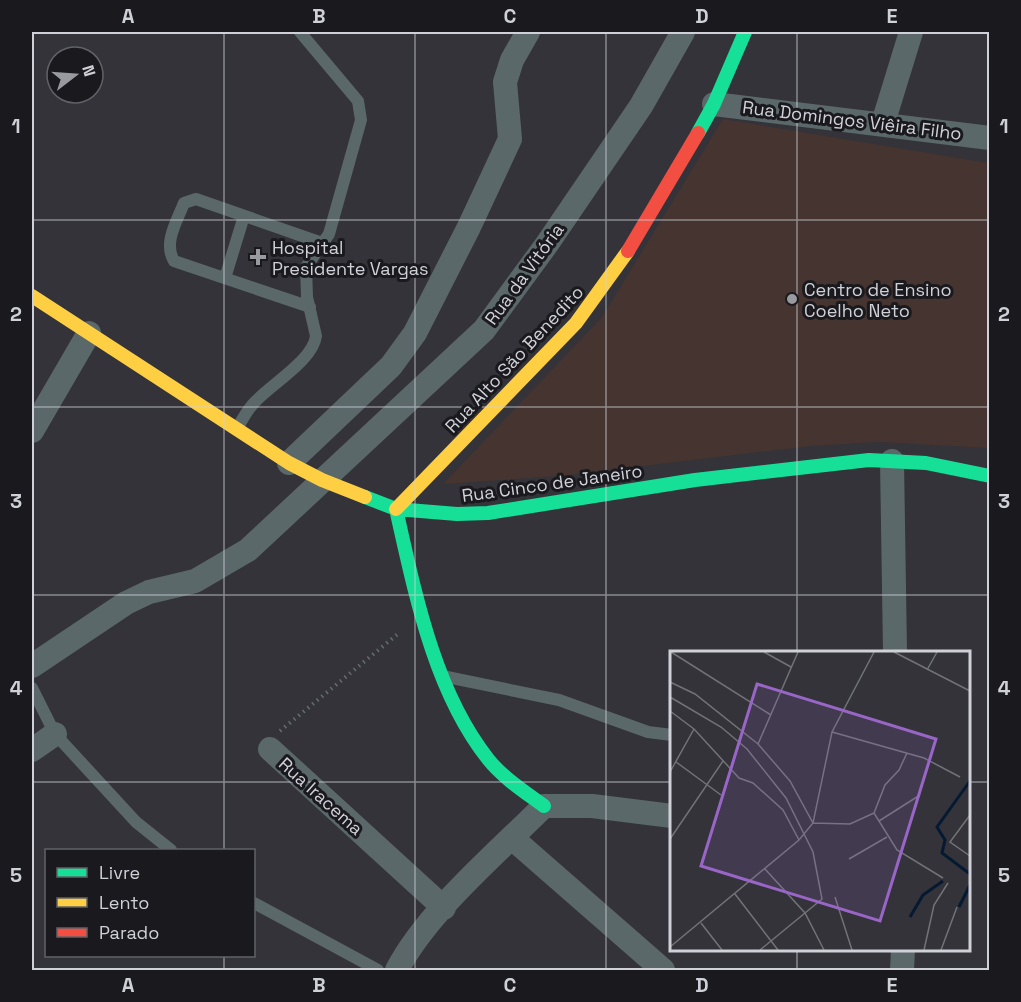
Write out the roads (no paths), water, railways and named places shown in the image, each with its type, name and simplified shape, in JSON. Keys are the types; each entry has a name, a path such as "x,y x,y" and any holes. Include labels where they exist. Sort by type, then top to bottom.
{"main road":[{"name":"Rua Alto São Benedito","path":"396,509 576,323 619,266 647,223 714,104 745,32"},
{"name":"Rua Cinco de Janeiro","path":"32,296 289,463 355,495 396,509 456,514 488,513 695,480 805,466 892,461 926,463 990,476"},
{"path":"396,509 420,615 444,677 449,698 463,724 489,761 510,782 543,806"}],"street":[{"path":"289,463 391,366 415,333 469,227 510,139 506,82 512,60 528,32"},
{"name":"Rua da Vitória","path":"32,666 126,603 149,592 195,581 248,550 484,330 547,244 641,106 683,32"},
{"path":"883,123 911,32"},
{"name":"Rua Domingos Viêira Filho","path":"714,104 883,123 990,138"},
{"path":"32,431 89,333"},
{"path":"892,461 895,651"},
{"path":"32,750 55,734"},
{"name":"Rua Iracema","path":"270,749 444,908"},
{"path":"397,970 411,947 444,908 543,806 592,806 670,816"},
{"path":"512,838 663,970"},
{"path":"902,970 903,951"}],"lane":[{"path":"236,429 254,402 311,351 316,336 305,283 306,267 325,244 361,120 361,110 351,92 300,32"},
{"path":"310,307 174,261 169,253 168,245 184,203 196,199 325,244"},
{"path":"225,278 244,216"},
{"path":"444,677 559,700 648,732 670,735"},
{"path":"32,688 55,734 136,822 170,849"},
{"path":"255,904 378,970"}],"place":[{"name":"Hospital Presidente Vargas","path":"258,257"},
{"name":"Centro de Ensino Coelho Neto","path":"792,299"}]}
